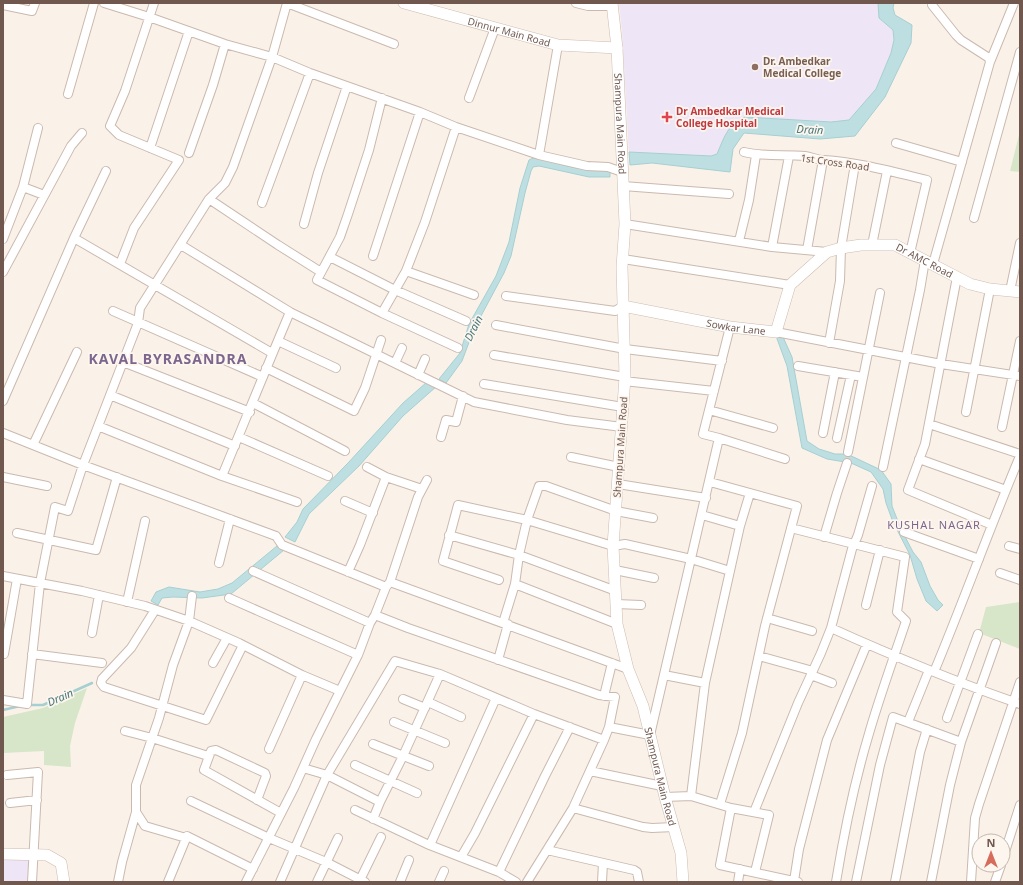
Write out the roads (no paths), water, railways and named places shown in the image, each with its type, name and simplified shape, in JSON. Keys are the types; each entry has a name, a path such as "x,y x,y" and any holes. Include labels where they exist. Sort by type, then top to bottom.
{"street":[{"path":"3,5 32,11 35,3"},
{"path":"68,94 94,3"},
{"path":"104,3 225,44 272,57 310,73 420,112 456,127 539,155 587,166 608,167 622,172"},
{"path":"120,264 134,228 179,160 119,135 110,126 125,91 154,3"},
{"path":"3,700 26,704 40,583 54,507 68,511 83,465 138,323 140,308 156,285 209,199 225,184 233,167 272,57 287,3 394,44"},
{"name":"Dinnur Main Road","path":"404,3 558,45 617,48"},
{"path":"576,3 588,6 612,4"},
{"path":"883,467 906,358 929,262 962,162 990,62 1014,3"},
{"name":"Shampura Main Road","path":"612,4 617,48 625,224 623,259 625,379 613,546 617,624 628,669 643,706 681,853 683,882"},
{"path":"932,5 961,40 989,58 990,62"},
{"path":"469,98 495,28"},
{"path":"150,148 189,31"},
{"path":"190,153 225,44"},
{"path":"539,155 558,45"},
{"path":"974,218 1020,52"},
{"path":"262,203 310,73"},
{"path":"304,224 318,173 347,86"},
{"path":"382,98 369,150 340,237 317,280 382,313 458,348"},
{"path":"373,256 420,112"},
{"path":"382,313 406,271 456,127"},
{"path":"3,239 24,187 38,128"},
{"path":"3,272 71,146 82,133"},
{"path":"896,143 962,162"},
{"name":"1st Cross Road","path":"744,152 756,155 806,156 823,160 855,164 926,180 910,253"},
{"path":"739,241 749,200 756,155"},
{"path":"772,247 789,156"},
{"path":"807,250 823,160"},
{"path":"829,343 840,281 841,248 855,164"},
{"path":"3,401 74,238 106,171"},
{"path":"872,245 887,171"},
{"path":"623,186 729,194"},
{"path":"24,187 44,195"},
{"path":"209,199 321,272"},
{"path":"625,224 772,247 827,252"},
{"path":"74,238 272,353"},
{"path":"181,245 290,312 474,402 567,420 622,427"},
{"name":"Dr AMC Road","path":"827,252 841,248 872,245 895,245 970,284 990,289 1015,292"},
{"path":"1015,292 1020,248"},
{"path":"623,259 790,285 827,252"},
{"path":"330,257 395,290 466,321"},
{"path":"406,271 474,295"},
{"path":"958,277 925,444 908,490 992,525"},
{"name":"Sowkar Lane","path":"623,306 730,327 776,332 790,285"},
{"path":"966,412 990,289"},
{"path":"848,452 880,293"},
{"path":"506,296 615,311 623,306"},
{"path":"113,311 263,377"},
{"path":"222,476 250,412 272,353 290,312"},
{"path":"496,325 625,349 722,360"},
{"path":"730,327 703,434 785,459"},
{"path":"776,332 906,358 1017,375"},
{"path":"278,340 336,368"},
{"path":"266,368 354,411 381,340"},
{"path":"1002,427 1017,375 1020,342"},
{"path":"395,363 402,348"},
{"path":"33,445 76,352"},
{"path":"494,355 625,379 714,391"},
{"path":"418,374 425,359"},
{"path":"123,362 250,412"},
{"path":"798,366 863,377"},
{"path":"823,433 835,372"},
{"path":"837,438 851,375"},
{"path":"484,384 623,407"},
{"path":"110,395 235,446"},
{"path":"441,437 446,420 456,422 463,396"},
{"path":"253,403 345,451"},
{"path":"709,410 773,428"},
{"path":"908,722 956,618 1020,455 929,424"},
{"path":"98,426 222,476 297,502"},
{"path":"3,433 83,465 276,536 282,545 348,572 506,624 628,669"},
{"path":"239,436 328,476"},
{"path":"609,727 650,735 719,438"},
{"path":"571,457 619,467"},
{"path":"919,459 1006,490"},
{"path":"824,537 847,463"},
{"path":"367,467 386,477 422,489"},
{"path":"3,477 47,486"},
{"path":"17,533 48,538 96,550 117,477"},
{"path":"348,572 373,513 386,477"},
{"path":"246,882 358,655 370,623 388,585 418,498 426,480"},
{"path":"710,482 797,506 767,618 742,732 720,804"},
{"path":"618,484 706,498"},
{"path":"498,660 515,584 519,555 527,520 538,486 542,485 616,511 653,518"},
{"path":"754,812 831,628 854,544 872,486"},
{"path":"691,796 705,683 740,526 750,493"},
{"path":"345,501 373,513"},
{"path":"499,580 443,561 458,505 527,520 613,546 625,544 692,559 730,571"},
{"path":"702,515 740,526"},
{"path":"219,563 230,519"},
{"path":"127,602 146,522"},
{"path":"791,528 905,557 897,612 906,621 876,707 859,769 843,839 836,882"},
{"path":"904,532 979,559"},
{"path":"449,535 519,555 616,591"},
{"path":"1009,546 1020,549"},
{"path":"866,605 880,550"},
{"path":"615,570 654,578"},
{"path":"253,571 370,623"},
{"path":"1000,573 1020,580"},
{"path":"3,576 99,595 151,608 243,645 302,675 340,691"},
{"path":"4,654 17,578"},
{"path":"515,584 617,624"},
{"path":"92,633 99,595"},
{"path":"118,882 136,812 136,785 152,738 173,665 189,622 192,596"},
{"path":"229,598 358,655"},
{"path":"616,604 641,605"},
{"path":"151,608 131,648 103,677 101,683 104,687 206,720 243,645"},
{"path":"375,615 599,696 615,697 609,727 573,808 527,882"},
{"path":"767,618 812,631"},
{"path":"831,628 894,657 980,691 1017,703"},
{"path":"947,718 978,634"},
{"path":"213,663 227,638"},
{"path":"931,882 950,785 961,742 996,643"},
{"path":"732,808 720,865 755,872 777,880 796,882 799,849 827,740 867,644"},
{"path":"32,654 102,663"},
{"path":"759,656 812,673 832,683"},
{"path":"280,882 327,775 395,661 440,674 534,714 604,740"},
{"path":"604,696 612,663"},
{"path":"373,819 390,781 404,756 414,730 440,674"},
{"path":"269,749 302,675"},
{"path":"664,675 705,683"},
{"path":"971,882 975,818 978,804 1017,703 1020,682"},
{"path":"430,845 496,698"},
{"path":"403,699 461,717"},
{"path":"461,857 475,833 534,714"},
{"path":"856,882 880,765 893,717 961,742"},
{"path":"394,722 445,743"},
{"path":"499,872 570,727"},
{"path":"895,882 920,752 927,729"},
{"path":"125,731 208,756"},
{"path":"373,744 429,766"},
{"path":"257,800 266,776 265,773 216,750 213,750 208,756 204,770 257,800 281,813"},
{"path":"355,765 417,793"},
{"path":"303,768 327,775 380,802"},
{"path":"590,771 664,792 691,796 732,808 769,815 755,872"},
{"path":"7,775 38,772 32,882"},
{"path":"10,803 37,800"},
{"path":"191,801 269,838 326,862 362,881 381,837"},
{"path":"1011,833 1020,805"},
{"path":"573,808 643,827 674,827"},
{"path":"355,810 430,845 499,872 516,882"},
{"path":"136,812 145,826 186,838 187,836 253,869"},
{"path":"168,882 186,838"},
{"path":"317,882 338,838"},
{"path":"547,850 634,870 637,872 639,882"},
{"path":"3,854 47,855 61,863 64,882"},
{"path":"400,882 409,860"},
{"path":"602,882 603,863"},
{"path":"738,882 740,869"},
{"path":"439,882 444,871"}],"water":[{"path":"878,3 894,3 893,8 895,15 912,25 911,43 885,97 855,136 820,139 744,133 733,149 730,172 652,163 630,165 629,152 711,156 717,154 724,137 730,128 745,117 831,122 849,120 876,89 891,53 894,40 893,30 879,18"},
{"path":"533,158 581,169 610,169 610,177 589,177 539,166 533,167 525,193 511,256 504,273 474,329 462,361 446,383 439,379 460,353 469,324 496,276 509,242 520,188 529,160"},
{"path":"776,336 783,337 792,357 807,441 819,449 835,454 847,454 881,470 891,484 892,506 901,529 913,552 921,562 930,586 938,600 943,605 937,611 926,601 917,579 910,555 893,522 883,489 871,472 851,463 827,459 802,448 787,366"},
{"path":"427,382 437,386 403,416 359,466 309,514 295,542 285,537 297,522 303,509 403,403"},
{"path":"277,546 284,550 231,594 202,598 162,598 158,605 151,601 156,592 169,587 200,592 218,589 232,583"}],"waterway":[{"name":"Drain","path":"29,705 43,705 92,683"},
{"name":"Drain","path":"3,710 20,706"}],"place":[{"name":"Dr. Ambedkar Medical College","path":"755,67"},
{"name":"Dr Ambedkar Medical College Hospital","path":"667,117"}],"district":[{"name":"KAVAL BYRASANDRA","path":"168,358"},
{"name":"KUSHAL NAGAR","path":"934,524"}]}
